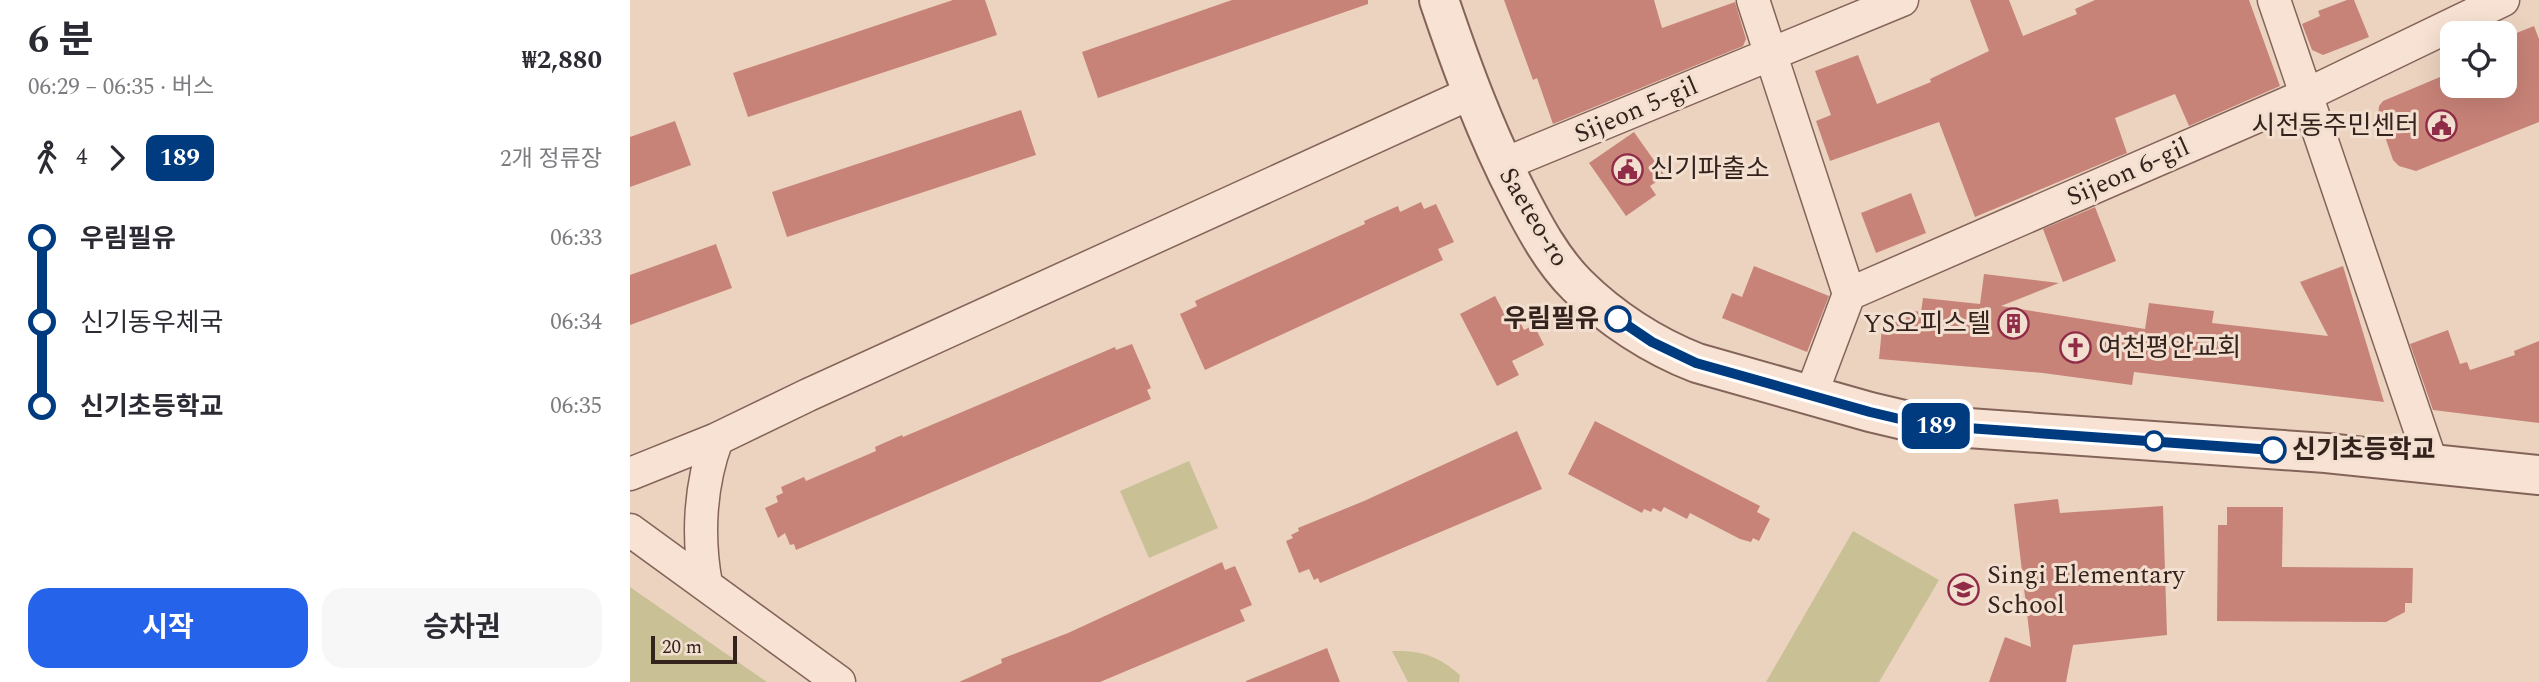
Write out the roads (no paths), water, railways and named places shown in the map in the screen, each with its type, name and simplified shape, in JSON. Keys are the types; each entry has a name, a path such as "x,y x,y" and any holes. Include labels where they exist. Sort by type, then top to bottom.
{"street":[{"name":"Saeteo-ro","path":"1439,0 1471,93 1502,165 1534,227 1554,257 1577,285 1618,319 1662,348 1696,363 1925,425 2431,462 2539,475"},
{"path":"1753,0 1849,294 1811,395"},
{"name":"Sijeon 5-gil","path":"1502,165 1902,0"},
{"path":"2274,0 2431,462"},
{"name":"Sijeon 6-gil","path":"1849,294 2306,95 2459,10 2503,0"},
{"path":"630,474 717,439 1471,93"},
{"path":"706,584 700,539 701,520 708,471 717,439"},
{"path":"630,530 839,682"}],"place":[{"name":"시전동주민센터","path":"2442,126"},
{"name":"신기파출소","path":"1627,169"},
{"name":"우림필유","path":"1618,319"},
{"name":"YS오피스텔","path":"2014,324"},
{"name":"여천평안교회","path":"2075,348"},
{"name":"신기초등학교","path":"2273,450"},
{"name":"Singi Elementary School","path":"1964,590"}]}
